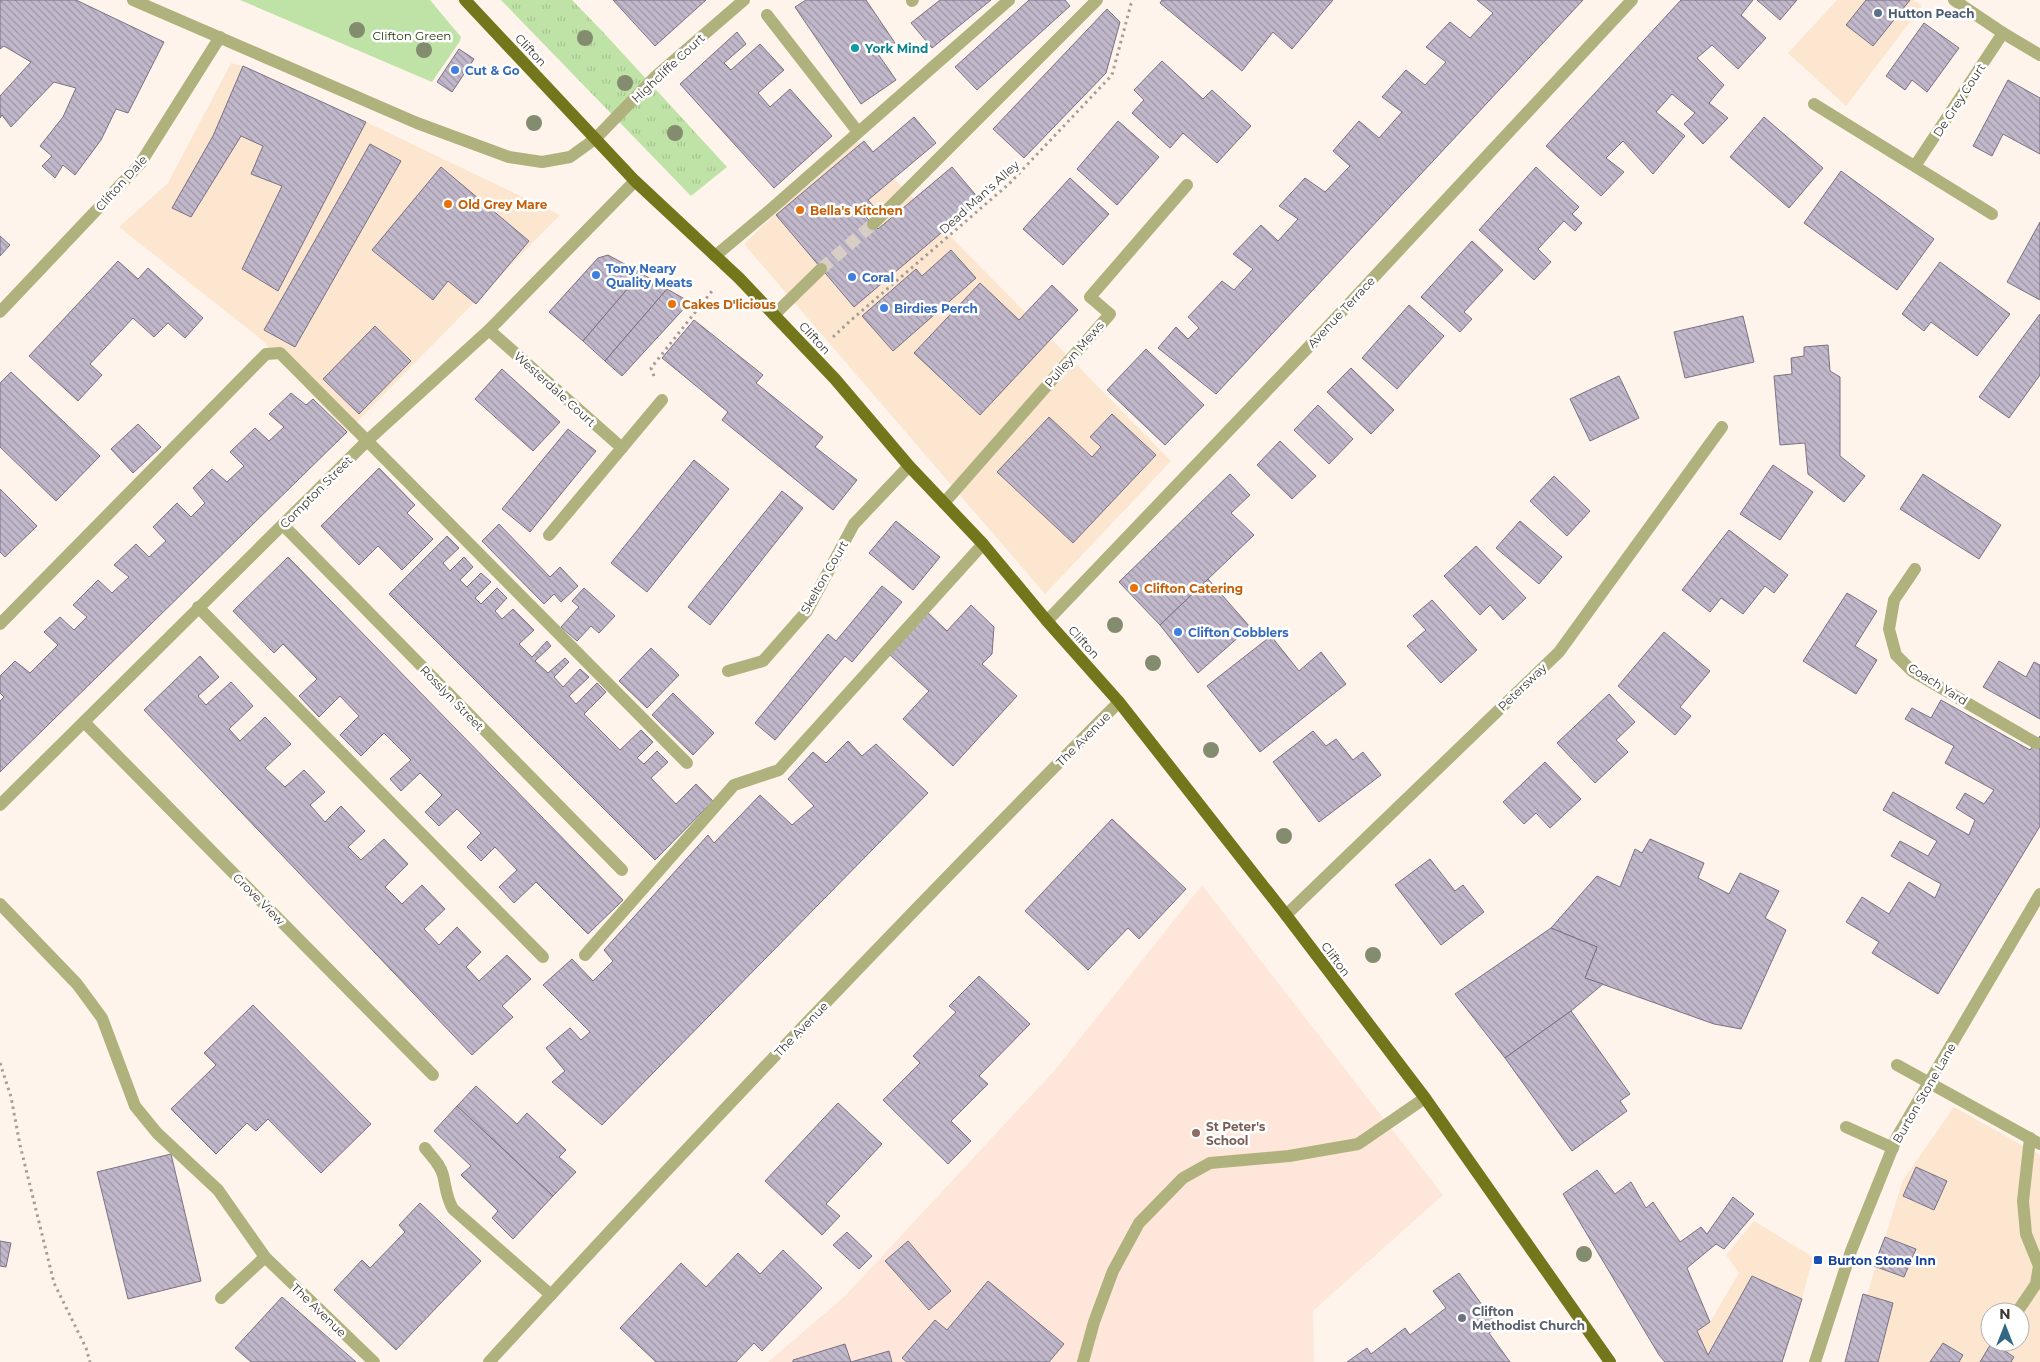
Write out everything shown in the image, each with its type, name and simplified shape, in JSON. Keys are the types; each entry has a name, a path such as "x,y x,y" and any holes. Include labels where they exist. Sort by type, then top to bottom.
{"main road":[{"name":"Clifton","path":"465,0 635,180 729,269 835,379 910,466 983,544 1047,621 1119,702 1286,915 1424,1098 1610,1362"}],"street":[{"path":"134,0 417,123 509,157 542,162 570,157 595,139"},
{"name":"Highcliffe Court","path":"595,139 656,76 744,0"},
{"path":"715,256 1009,0"},
{"path":"873,224 1097,0"},
{"name":"Avenue Terrace","path":"1047,621 1326,328 1632,0"},
{"path":"1954,0 2002,33 2040,55"},
{"path":"767,15 858,132"},
{"name":"De Grey Court","path":"1915,166 2002,33"},
{"name":"Clifton Dale","path":"0,312 140,164 220,37"},
{"path":"1814,104 1992,214"},
{"name":"Compton Street","path":"0,805 368,440 489,330 635,180"},
{"name":"Pulleyn Mews","path":"944,503 1110,314 1090,296 1187,184"},
{"path":"774,315 821,269"},
{"name":"Westerdale Court","path":"489,330 622,448"},
{"path":"0,624 266,354 280,353 687,763"},
{"path":"549,535 662,400"},
{"name":"Petersway","path":"1286,915 1559,652 1722,427"},
{"name":"Skelton Court","path":"728,671 763,662 807,611 854,524 910,466"},
{"name":"Rosslyn Street","path":"283,525 622,870"},
{"path":"585,955 734,785 779,770 983,544"},
{"name":"Coach Yard","path":"1915,569 1894,600 1889,628 1896,655 1912,671 2036,742"},
{"path":"198,608 543,957"},
{"name":"The Avenue","path":"489,1362 965,856 1119,702"},
{"name":"Grove View","path":"84,722 433,1075"},
{"name":"Burton Stone Lane","path":"1815,1362 1851,1251 1897,1137 2040,894"},
{"name":"The Avenue","path":"0,904 78,984 102,1018 135,1106 158,1132 218,1190 265,1257 374,1362"},
{"path":"1897,1065 2035,1141 2023,1201 2026,1234 2039,1266 2036,1284 2024,1302"},
{"path":"1083,1362 1094,1322 1113,1271 1139,1223 1182,1178 1210,1163 1289,1156 1358,1144 1424,1098"},
{"path":"1846,1127 1893,1148"},
{"path":"425,1148 439,1166 443,1175 447,1199 453,1209 551,1295"},
{"path":"221,1298 265,1257"}],"path":[{"name":"Dead Man's Alley","path":"814,357 850,321 1009,184 1112,75 1130,4 1134,0"},
{"path":"662,400 651,368 729,269"},
{"path":"0,1063 11,1097 20,1145 54,1283 86,1348 90,1362"}],"shaded area":[{"path":"1837,0 1913,0 1922,6 1846,106 1788,53"},
{"path":"231,63 243,66 366,122 560,215 347,432 262,340 119,227 168,183"},
{"path":"854,138 1171,461 1045,594 744,244"},
{"name":"St Peter's School","path":"1202,885 1443,1195 1313,1311 1314,1362 768,1362 845,1296 1054,1071"},
{"path":"1954,1107 2040,1155 2040,1362 1846,1362 1903,1180"},
{"path":"1754,1221 1813,1257 1782,1362 1708,1355 1697,1331 1710,1322 1739,1273 1726,1255"}],"green space":[{"name":"Clifton Green","path":"240,0 430,0 461,37 432,82"},
{"path":"501,0 572,0 727,167 691,196"}],"building":[{"path":"0,0 76,0 164,42 128,113 116,109 101,140 75,175 63,165 55,178 42,166 52,156 40,146 63,117 76,88 54,82 11,127 2,115 0,118 0,96 31,62 4,46 0,49"},
{"path":"613,0 706,0 655,46"},
{"name":"York Mind","path":"806,0 866,0 895,43 878,54 896,80 861,104 795,7"},
{"path":"940,0 991,0 932,48 911,23"},
{"path":"1029,0 1065,0 1070,6 977,90 955,67"},
{"path":"1162,0 1333,0 1292,49 1273,32 1242,71 1160,3"},
{"path":"1477,0 1583,0 1216,394 1158,348 1176,327 1188,339 1199,328 1188,317 1222,281 1234,290 1253,269 1233,254 1261,225 1278,241 1298,219 1279,206 1305,178 1325,192 1350,166 1333,151 1359,121 1379,138 1402,112 1382,97 1406,70 1425,85 1446,62 1426,47 1450,22 1470,38 1493,13"},
{"path":"1681,0 1753,0 1741,15 1766,38 1738,69 1712,45 1697,58 1724,85 1709,103 1728,118 1703,144 1684,124 1695,113 1672,94 1656,112 1685,136 1653,174 1623,141 1606,158 1624,172 1601,196 1546,146"},
{"path":"1757,0 1797,0 1780,20"},
{"name":"Hutton Peach","path":"1866,0 1910,0 1873,46 1846,25"},
{"path":"1107,9 1120,22 1106,73 1024,158 993,129"},
{"path":"1924,23 1959,48 1927,92 1912,80 1905,90 1886,76"},
{"path":"737,32 746,44 724,63 731,70 760,44 784,70 758,93 770,107 790,89 832,136 774,188 680,84"},
{"name":"Cut & Go","path":"459,49 474,59 452,92 437,82"},
{"path":"1162,61 1203,99 1212,90 1251,126 1217,163 1183,133 1170,148 1132,113 1144,100 1134,90"},
{"path":"243,66 366,122 278,291 242,269 282,186 251,174 263,146 241,136 191,217 172,208 213,136"},
{"path":"2008,80 2040,98 2040,154 2003,134 1992,156 1973,146"},
{"path":"914,117 936,143 868,200 874,207 864,215 878,229 952,167 980,200 854,307 776,215 864,141 873,152"},
{"path":"1764,117 1823,168 1789,208 1730,157"},
{"path":"1118,121 1159,157 1117,205 1077,169"},
{"path":"370,144 401,161 295,347 264,330"},
{"name":"Old Grey Mare","path":"441,167 529,241 476,304 448,281 433,300 372,250"},
{"path":"1536,167 1579,207 1572,214 1582,223 1575,231 1564,221 1538,249 1551,262 1534,280 1479,230"},
{"path":"1841,171 1934,239 1897,290 1804,223"},
{"path":"1070,178 1109,214 1063,265 1023,229"},
{"path":"2040,222 2040,300 2007,282"},
{"path":"0,236 10,245 0,256"},
{"path":"1472,241 1503,270 1464,312 1472,319 1460,332 1421,297"},
{"path":"951,250 976,278 893,351 862,316 916,269 922,276"},
{"path":"608,255 641,273 583,341 549,312 598,258"},
{"path":"118,261 138,279 148,268 203,318 185,338 168,323 154,337 133,318 90,364 102,375 78,401 29,356"},
{"path":"1940,262 2010,314 1977,356 1931,322 1924,331 1902,314"},
{"path":"641,273 667,289 605,361 583,341"},
{"path":"980,283 1019,320 1052,285 1078,310 980,415 914,353"},
{"path":"667,289 690,302 622,376 605,361"},
{"path":"1409,305 1444,336 1397,389 1362,358"},
{"path":"2040,314 2040,375 2009,418 1979,397"},
{"path":"1743,316 1754,362 1685,378 1674,332"},
{"path":"694,320 763,375 756,383 823,437 815,447 857,480 833,510 722,420 728,412 662,358"},
{"path":"375,326 411,361 359,414 323,379"},
{"path":"1828,345 1830,371 1840,377 1840,456 1865,476 1844,502 1808,474 1805,443 1780,445 1774,376 1792,374 1791,358 1804,356 1804,347"},
{"path":"1146,349 1204,405 1165,445 1107,390"},
{"path":"1351,368 1394,410 1371,434 1327,392"},
{"path":"502,369 560,422 533,451 475,399"},
{"path":"11,372 100,456 56,501 0,447 0,383"},
{"path":"1619,376 1639,418 1590,441 1570,399"},
{"path":"291,393 306,405 313,399 347,432 0,772 0,701 4,697 0,693 0,676 15,661 30,673 58,645 44,632 60,617 74,630 87,617 73,605 98,580 112,593 129,577 114,565 136,544 149,557 166,541 153,527 177,503 191,517 205,503 193,488 212,469 227,482 244,466 230,452 255,428 269,441 284,427 269,414"},
{"path":"1318,405 1353,439 1329,464 1294,430"},
{"path":"1112,414 1156,455 1073,543 997,472 1049,417 1092,457 1101,447 1090,437"},
{"path":"138,424 161,447 133,473 111,449"},
{"path":"568,429 596,451 530,532 502,509"},
{"path":"1280,441 1316,476 1292,499 1257,465"},
{"path":"694,460 729,489 647,592 611,563"},
{"path":"1773,465 1813,492 1780,540 1740,514"},
{"path":"379,468 415,505 407,513 433,539 402,570 378,546 359,565 321,526"},
{"path":"1230,474 1250,495 1231,513 1254,535 1160,625 1119,582"},
{"path":"1923,474 2001,525 1979,559 1900,509"},
{"path":"1554,476 1590,511 1567,536 1530,501"},
{"path":"0,489 37,526 5,557 0,552"},
{"path":"782,491 803,508 710,625 688,607"},
{"path":"896,521 940,557 913,590 869,553"},
{"path":"1520,521 1562,557 1539,584 1496,548"},
{"path":"499,524 550,577 560,567 578,586 561,602 554,594 544,604 482,541"},
{"path":"1729,530 1788,575 1774,593 1765,586 1743,614 1721,598 1710,612 1682,590"},
{"path":"447,536 459,548 443,563 450,571 464,557 473,567 460,580 467,587 481,573 491,582 475,598 481,604 497,588 507,598 495,611 502,619 513,609 534,630 519,644 532,657 547,641 551,646 535,661 548,673 565,658 569,662 554,677 563,687 580,669 589,677 569,696 576,704 597,683 606,692 584,714 620,750 641,730 653,742 637,758 644,764 657,751 668,762 651,778 676,804 696,784 713,801 655,860 389,594"},
{"path":"1476,546 1526,598 1503,620 1490,605 1480,615 1444,576"},
{"path":"288,557 623,900 588,934 536,882 514,903 499,887 517,870 495,847 481,861 467,847 481,833 457,809 439,826 425,812 442,795 420,773 401,791 390,779 411,760 384,733 361,756 340,735 359,716 340,696 319,717 299,696 317,679 283,644 274,653 233,611"},
{"path":"1208,579 1250,627 1198,673 1160,625"},
{"path":"882,586 902,602 852,662 845,656 775,740 755,723 828,634 836,641"},
{"path":"584,588 615,616 599,633 591,626 577,641 561,627 579,607 572,601"},
{"path":"1847,593 1877,611 1855,646 1877,660 1856,694 1803,661"},
{"path":"1432,600 1477,650 1441,683 1407,646 1426,630 1413,616"},
{"path":"971,605 994,627 992,654 982,664 1017,696 953,766 903,719 929,691 888,653 926,611 947,631"},
{"path":"1664,632 1710,671 1680,707 1691,716 1675,735 1618,686"},
{"path":"1271,636 1299,671 1321,652 1346,684 1260,752 1207,686"},
{"path":"651,648 679,675 647,708 619,681"},
{"path":"200,656 219,677 198,696 206,705 231,682 253,706 229,729 240,741 265,717 291,744 265,768 285,787 304,770 325,792 310,805 325,822 341,806 365,831 348,847 361,860 384,839 408,864 385,887 402,904 422,885 445,909 424,929 439,945 457,927 481,952 466,967 479,981 507,955 531,979 502,1006 513,1017 472,1055 144,710"},
{"path":"1999,661 2026,677 2034,662 2040,665 2040,719 1983,687"},
{"path":"673,693 714,733 693,755 652,715"},
{"path":"1609,694 1635,722 1616,740 1628,752 1595,783 1557,743"},
{"path":"1941,700 2030,750 2040,736 2040,826 1938,994 1872,953 1879,942 1846,922 1862,897 1889,914 1909,882 1935,898 1941,884 1891,856 1900,841 1928,856 1937,841 1883,810 1893,792 1969,835 1975,820 1956,808 1965,793 1984,804 1994,790 1945,763 1954,746 1905,719 1912,708 1931,718"},
{"path":"1313,731 1326,746 1336,739 1353,760 1363,752 1381,775 1319,822 1273,762"},
{"path":"848,741 862,756 876,744 928,793 602,1125 552,1082 565,1071 546,1048 570,1028 581,1040 590,1032 543,985 572,959 593,981 613,961 604,950 708,835 714,843 760,795 792,825 814,806 788,779 813,752 826,763"},
{"path":"1545,762 1581,799 1550,828 1536,813 1524,824 1503,802"},
{"path":"1112,819 1186,889 1139,939 1128,928 1088,970 1025,911"},
{"path":"1650,839 1704,863 1698,878 1729,894 1740,873 1779,891 1765,918 1786,930 1741,1029 1714,1024 1585,978 1597,947 1551,928 1597,876 1620,887 1635,849 1642,853"},
{"path":"1430,859 1455,891 1463,885 1484,912 1441,945 1395,885"},
{"path":"1551,928 1597,947 1585,978 1603,984 1571,1011 1505,1058 1455,994"},
{"path":"979,976 1030,1024 979,1076 988,1084 951,1121 971,1141 948,1164 883,1100 920,1063 913,1056 956,1012 949,1006"},
{"path":"253,1005 371,1124 321,1173 268,1119 256,1131 247,1123 216,1154 171,1109 216,1065 204,1053"},
{"path":"1571,1011 1630,1094 1620,1101 1627,1111 1572,1151 1505,1058"},
{"path":"476,1086 517,1124 527,1113 566,1150 559,1157 576,1172 553,1196 457,1106"},
{"path":"838,1103 882,1144 826,1204 840,1216 822,1235 765,1181"},
{"path":"457,1106 553,1196 513,1239 492,1218 498,1211 461,1175 471,1166 434,1131"},
{"path":"171,1154 201,1281 128,1299 97,1172"},
{"path":"1916,1167 1947,1181 1934,1210 1903,1196"},
{"path":"1597,1170 1615,1194 1631,1182 1646,1208 1653,1202 1680,1242 1701,1227 1707,1234 1733,1197 1754,1214 1724,1249 1716,1244 1687,1268 1710,1322 1697,1331 1708,1355 1752,1276 1802,1299 1782,1362 1665,1362 1563,1194"},
{"path":"420,1203 481,1261 396,1350 334,1290 362,1260 370,1268 405,1232 399,1225"},
{"path":"847,1232 872,1256 859,1269 833,1245"},
{"path":"1885,1237 1916,1249 1904,1277 1874,1266"},
{"path":"0,1241 11,1243 6,1267 0,1266"},
{"path":"908,1241 951,1291 929,1310 885,1261"},
{"path":"783,1250 822,1288 762,1351 754,1343 736,1362 656,1362 620,1328 681,1263 706,1287 738,1253 760,1274"},
{"name":"Clifton Methodist Church","path":"1459,1273 1498,1327 1489,1333 1510,1362 1347,1362 1367,1348 1371,1354 1405,1328 1410,1335 1446,1308 1433,1291"},
{"path":"988,1281 1064,1344 1049,1362 907,1362 902,1358 935,1320 947,1330"},
{"path":"1863,1294 1893,1303 1878,1362 1845,1362"},
{"path":"282,1297 356,1362 251,1362 235,1348"},
{"path":"1943,1343 1963,1355 1959,1362 1930,1362"},
{"path":"845,1344 851,1362 793,1362 793,1360"},
{"path":"889,1351 892,1362 851,1362"},
{"path":"1986,1352 2007,1352 2014,1357 2011,1362 1980,1362"}],"tunnel":[{"path":"821,269 873,224"}],"place":[{"name":"Hutton Peach","path":"1878,13"},
{"name":"York Mind","path":"855,48"},
{"name":"Cut & Go","path":"455,70"},
{"name":"Old Grey Mare","path":"448,204"},
{"name":"Bella's Kitchen","path":"800,210"},
{"name":"Tony Neary Quality Meats","path":"596,275"},
{"name":"Coral","path":"852,277"},
{"name":"Cakes D'licious","path":"672,304"},
{"name":"Birdies Perch","path":"884,308"},
{"name":"Clifton Catering","path":"1134,588"},
{"name":"Clifton Cobblers","path":"1178,632"},
{"name":"St Peter's School","path":"1196,1133"},
{"name":"Burton Stone Inn","path":"1818,1260"},
{"name":"Clifton Methodist Church","path":"1462,1318"}]}
